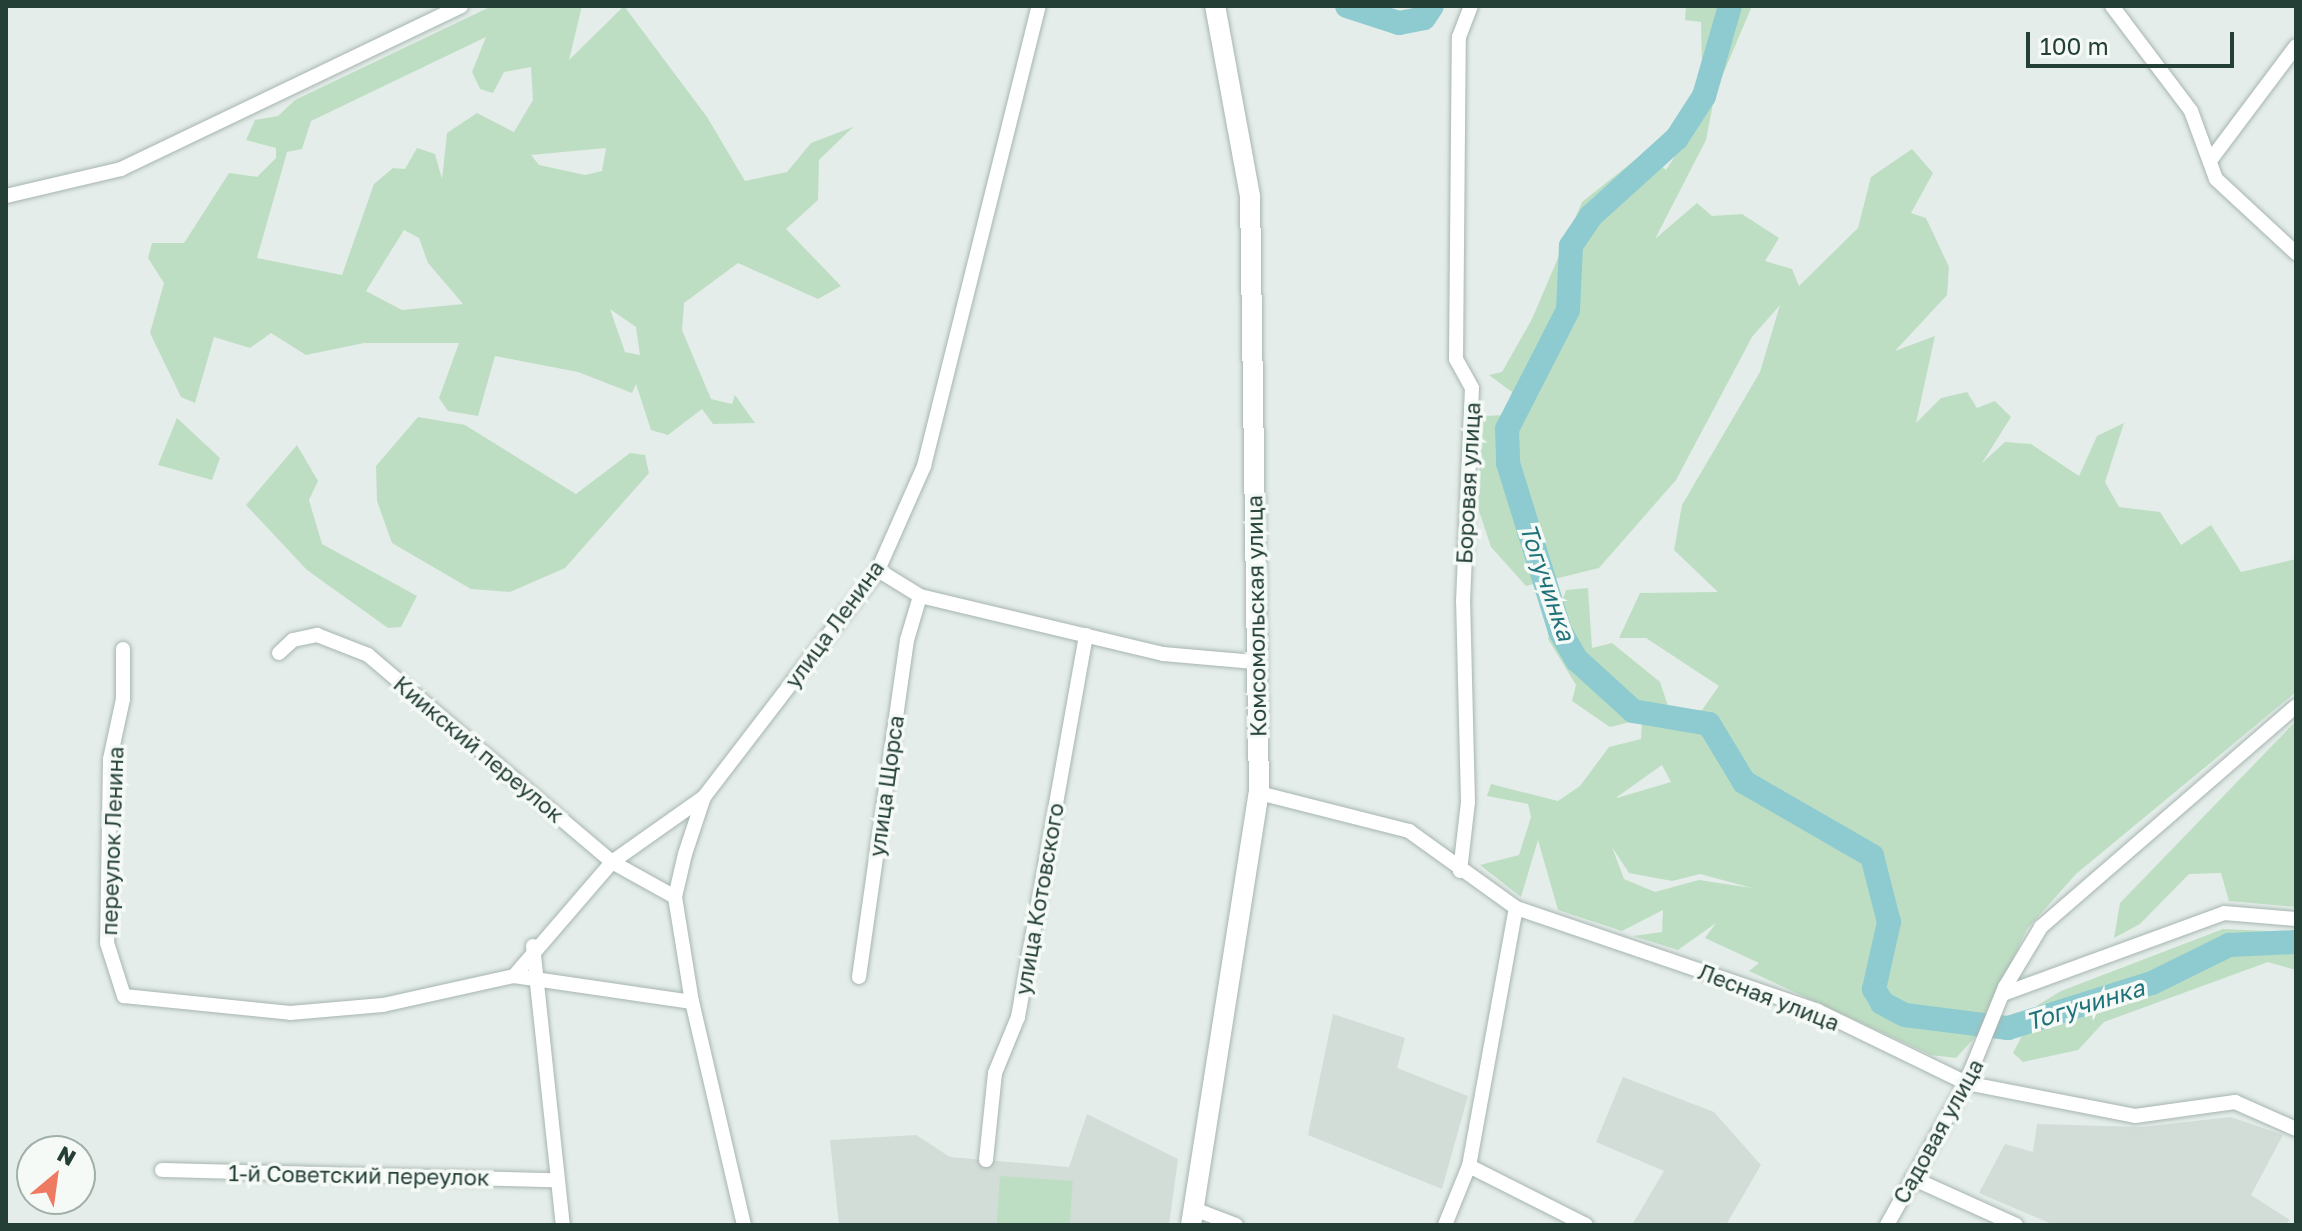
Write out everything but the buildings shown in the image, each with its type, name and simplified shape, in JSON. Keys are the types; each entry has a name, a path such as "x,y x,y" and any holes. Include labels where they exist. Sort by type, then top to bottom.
{"main road":[{"name":"Комсомольская улица","path":"1193,1217 1259,793 1250,196 1215,6"}],"street":[{"path":"6,196 121,169 461,6"},
{"name":"улица Ленина","path":"744,1225 692,1002 675,897 704,797 878,570 924,466 1039,6"},
{"name":"Боровая улица","path":"1460,871 1468,802 1463,602 1472,388 1456,359 1459,37 1471,6"},
{"path":"2112,6 2147,44 2212,158 2216,179 2296,253"},
{"path":"2212,158 2296,46"},
{"path":"878,570 920,596 1163,654 1255,662"},
{"name":"улица Щорса","path":"859,977 907,640 920,596"},
{"name":"Киикский переулок","path":"279,653 293,640 317,635 368,655 612,862 675,897"},
{"name":"улица Котовского","path":"986,1160 995,1073 1018,1017 1086,635"},
{"name":"переулок Ленина","path":"123,649 123,699 110,759 107,943 124,996 290,1013 383,1005 514,976"},
{"name":"Садовая улица","path":"1887,1225 1966,1083 2003,994 2058,905 2296,706"},
{"name":"Лесная улица","path":"1259,793 1409,831 1460,871 1516,908 1818,1011 1966,1083 2135,1116 2235,1102 2296,1129"},
{"path":"692,1002 514,976 533,946 612,862 704,797"},
{"path":"1445,1225 1469,1166 1516,908"},
{"path":"2003,994 2224,913 2296,919"},
{"path":"533,946 563,1225"},
{"path":"1469,1166 1586,1225"},
{"name":"1-й Советский переулок","path":"162,1170 556,1180"},
{"path":"1912,1178 2016,1225"},
{"path":"1193,1217 1236,1225"}],"shaded area":[{"path":"1333,1014 1405,1038 1397,1068 1468,1096 1442,1189 1308,1135"},
{"path":"1623,1077 1714,1112 1761,1165 1726,1225 1632,1225 1664,1171 1596,1142"},
{"path":"1087,1114 1178,1159 1169,1225 839,1225 830,1140 916,1135 950,1157 1069,1167"},
{"path":"2231,1117 2283,1135 2251,1195 2290,1220 2285,1225 2054,1225 1979,1193 2005,1144 2033,1152 2037,1124 2141,1127"}],"green space":[{"path":"492,6 582,6 569,60 624,6 707,117 745,181 787,172 811,143 853,127 819,160 818,200 786,229 841,286 818,299 738,263 684,303 682,330 711,399 732,404 735,395 755,423 713,424 702,409 668,435 651,430 636,384 632,393 578,372 495,356 478,416 448,411 439,398 459,343 364,343 306,355 271,333 250,348 214,337 195,403 181,397 150,333 164,283 148,258 152,243 184,243 229,173 257,177 276,158 276,148 246,140 255,120 278,116 295,100","holes":["486,37 472,72 480,89 493,93 504,72 531,67 533,100 514,132 477,113 447,133 442,179 435,154 417,148 405,169 393,168 374,184 342,275 257,258 287,152 302,149 311,121","606,148 602,171 585,175 539,165 531,155","404,230 419,238 428,263 463,304 402,310 366,291","610,309 636,327 640,355 625,352"]},
{"path":"1686,6 1752,6 1715,93 1706,140 1655,239 1697,203 1712,216 1742,214 1779,238 1765,261 1792,269 1799,286 1858,228 1871,177 1912,149 1933,173 1911,213 1926,218 1949,267 1947,295 1895,351 1935,336 1916,423 1941,398 1967,392 1977,408 1995,401 2011,417 1982,463 2005,442 2031,444 2079,476 2097,436 2124,423 2105,482 2119,507 2160,512 2181,545 2211,525 2241,572 2296,559 2296,692 2076,874 2027,929 1977,1035 1956,1058 1931,1055 1749,971 1759,963 1705,938 1716,923 1678,950 1633,936 1662,932 1663,910 1622,931 1558,910 1538,840 1521,897 1480,865 1519,855 1531,817 1528,804 1487,796 1491,784 1558,801 1580,786 1609,747 1641,739 1642,719 1610,727 1572,701 1576,685 1548,639 1566,590 1588,588 1592,648 1612,643 1660,682 1669,709 1702,710 1719,686 1646,638 1619,638 1640,593 1718,592 1674,550 1682,505 1760,372 1780,305 1752,337 1676,480 1599,568 1526,586 1491,547 1478,508 1482,416 1506,415 1512,392 1489,375 1502,372 1532,319 1582,202 1645,152 1666,170 1703,113 1701,22 1685,20","holes":["1662,765 1671,782 1617,798 1617,797","1612,847 1629,873 1672,881 1700,874 1752,888 1699,880 1655,892 1624,879"]},
{"path":"418,417 465,425 576,494 630,453 645,455 649,473 565,568 510,592 471,589 392,543 377,501 376,466"},
{"path":"177,418 220,458 212,480 158,465"},
{"path":"297,445 318,481 309,500 322,544 417,596 401,627 388,628 307,570 246,505"},
{"path":"2296,721 2296,907 2229,901 2221,873 2189,874 2140,924 2114,938 2120,903"},
{"path":"2223,929 2296,932 2296,970 2268,962 2104,1022 2078,1050 2023,1062 2013,1053 2038,1005 2061,991"},
{"path":"1000,1176 1073,1181 1070,1225 997,1225"}],"waterway":[{"name":"Тогучинка","path":"1347,6 1399,23 1424,18 1432,6"},
{"name":"Тогучинка","path":"1730,6 1704,96 1677,138 1591,216 1571,246 1568,310 1507,429 1508,463 1560,631 1577,660 1633,711 1709,724 1744,782 1872,856 1889,922 1874,989 1882,1003 1905,1015 2008,1028 2152,983 2229,945 2296,942"}]}
